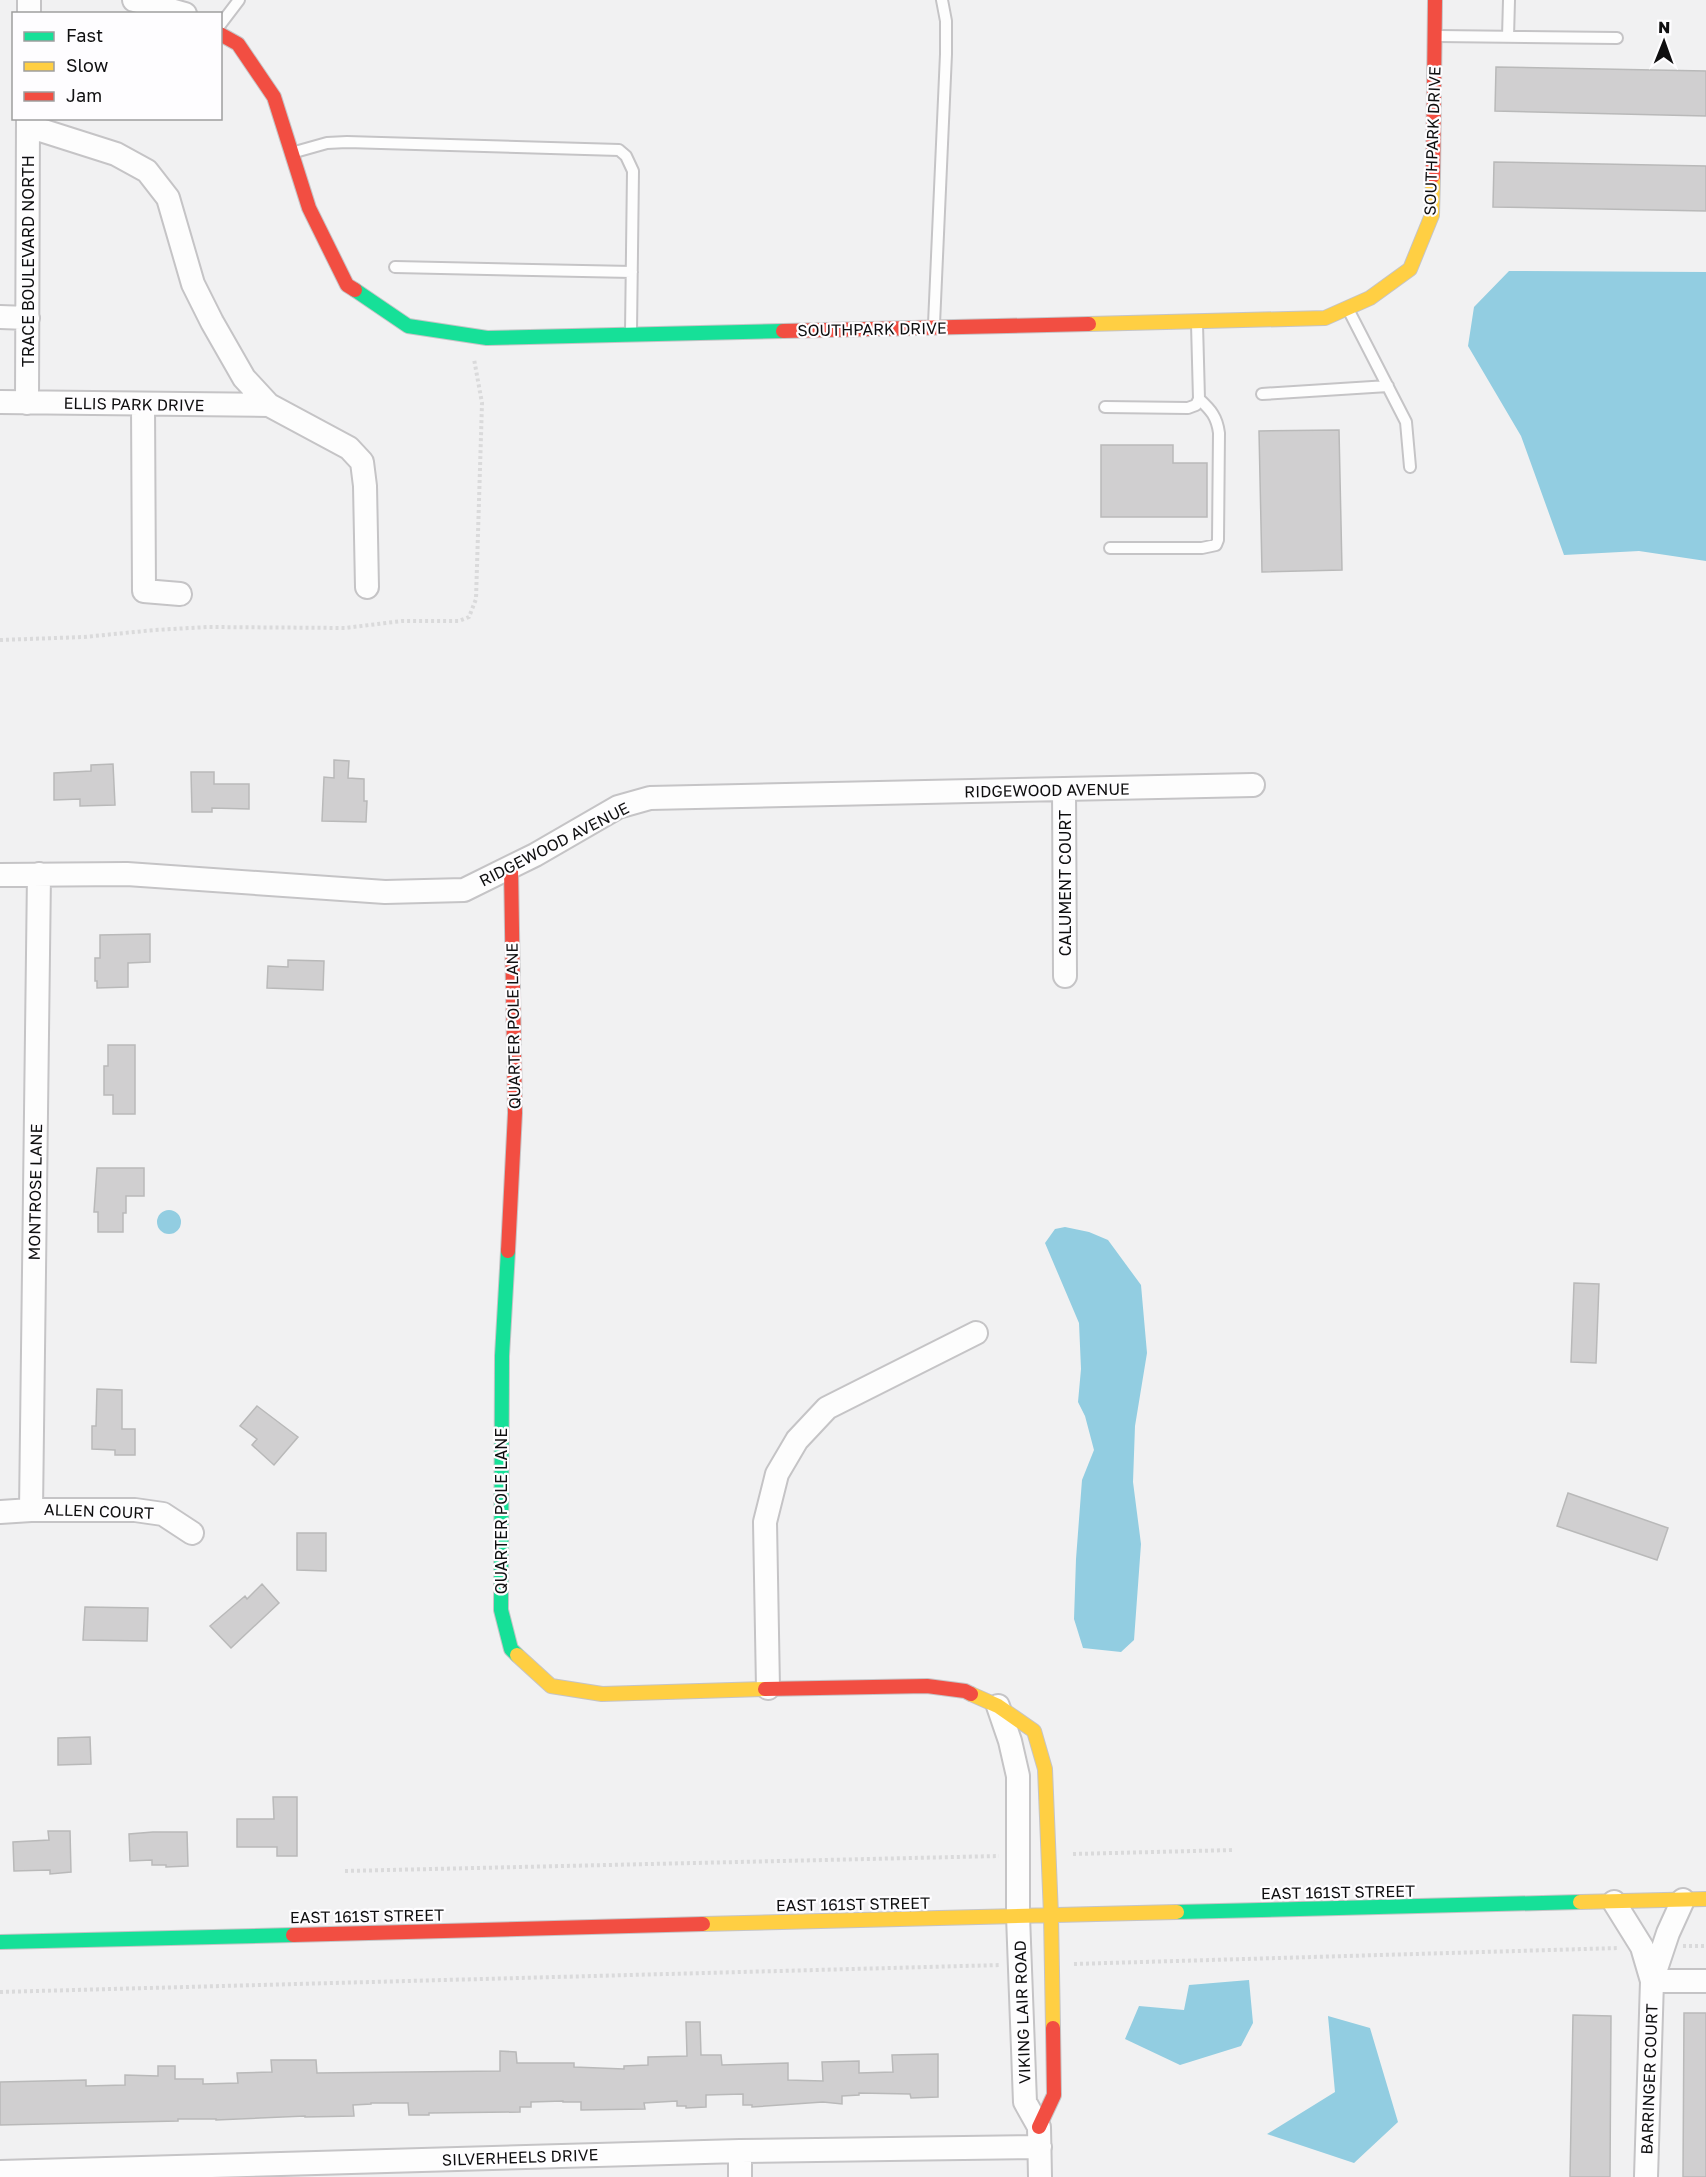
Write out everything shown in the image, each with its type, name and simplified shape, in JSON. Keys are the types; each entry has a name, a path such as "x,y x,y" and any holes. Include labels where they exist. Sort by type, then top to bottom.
{"street":[{"path":"134,0 178,12"},
{"name":"SOUTHPARK DRIVE","path":"222,35 238,44 274,97 309,208 348,285 408,326 487,338 1325,318 1370,298 1410,270 1432,215 1435,0"},
{"path":"28,122 116,154 147,171 168,198 193,284 244,378 269,405 349,448 362,462 365,486 367,587"},
{"name":"TRACE BOULEVARD NORTH","path":"27,403 28,122"},
{"path":"0,317 28,318"},
{"name":"ELLIS PARK DRIVE","path":"0,402 269,405"},
{"path":"143,404 144,591 180,594"},
{"name":"RIDGEWOOD AVENUE","path":"0,875 127,874 337,890 407,892 464,890 510,868 618,807 650,798 1252,785"},
{"name":"CALUMENT COURT","path":"1064,789 1065,976"},
{"name":"QUARTER POLE LANE","path":"510,868 515,1113 502,1356 501,1610 511,1649 551,1686 602,1694 768,1688 927,1686 965,1691 998,1706 1034,1731 1045,1769 1051,1916 1054,2095 1039,2137"},
{"name":"MONTROSE LANE","path":"31,1510 39,874"},
{"path":"768,1688 765,1522 777,1474 797,1440 827,1408 976,1333"},
{"name":"ALLEN COURT","path":"0,1512 135,1510 164,1514 192,1533"},
{"path":"998,1706 1010,1741 1018,1776 1018,1916"},
{"name":"EAST 161ST STREET","path":"0,1942 1706,1899"},
{"path":"1653,1947 1683,1900"},
{"name":"BARRINGER COURT","path":"1614,1902 1653,1947 1646,2177"},
{"name":"VIKING LAIR ROAD","path":"1018,1916 1024,2102 1039,2137"},
{"path":"1652,1981 1706,1981"},
{"path":"1039,2137 1040,2177"},
{"name":"SILVERHEELS DRIVE","path":"0,2172 468,2168 740,2151 1039,2137"},
{"path":"740,2151 740,2177"}],"lane":[{"path":"222,22 239,0"},
{"path":"934,327 946,54 946,21 942,0"},
{"path":"1509,0 1509,37"},
{"path":"1435,36 1617,38"},
{"path":"292,153 327,143 347,142 619,150 626,156 633,171 632,334"},
{"path":"395,267 632,272"},
{"path":"1348,308 1406,422 1410,466"},
{"path":"1105,407 1188,408 1196,405 1199,399 1197,321"},
{"path":"1262,394 1388,386"},
{"path":"1110,548 1202,548 1216,544 1218,540 1220,434 1217,420 1211,409 1199,399"}],"path":[{"path":"0,640 84,637 208,627 345,628 402,621 459,621 469,617 476,599 482,403 472,335"},
{"path":"1049,1855 1234,1850"},
{"path":"345,1871 1018,1855"},
{"path":"1052,1964 1706,1946"},
{"path":"0,1992 1021,1964"}],"water":[{"path":"1509,271 1706,272 1706,561 1639,551 1564,555 1521,436 1468,346 1474,307"},
{"path":"169,1210 178,1213 181,1222 178,1231 169,1234 160,1231 157,1222 160,1213"},
{"path":"1065,1227 1089,1232 1108,1240 1141,1285 1147,1353 1135,1426 1133,1482 1141,1544 1134,1640 1121,1652 1083,1648 1074,1619 1082,1480 1094,1450 1085,1416 1078,1402 1081,1369 1079,1323 1045,1243 1055,1229"},
{"path":"1249,1980 1253,2023 1241,2046 1180,2065 1125,2039 1139,2006 1184,2010 1189,1985"},
{"path":"1328,2016 1370,2028 1398,2122 1354,2163 1267,2134 1335,2092"}],"building":[{"path":"1496,67 1706,71 1706,116 1495,111"},
{"path":"1494,162 1706,166 1706,211 1493,207"},
{"path":"1339,430 1342,570 1262,572 1259,431"},
{"path":"1101,445 1173,445 1173,463 1207,463 1207,517 1101,517"},
{"path":"334,760 349,761 348,778 364,779 364,801 367,801 366,822 322,821 324,777 334,778"},
{"path":"113,764 115,805 80,806 80,799 54,800 54,773 91,771 91,765"},
{"path":"191,772 214,772 214,784 249,784 249,809 212,808 212,812 192,812"},
{"path":"150,934 150,962 128,963 128,987 97,988 95,958 100,958 100,935"},
{"path":"288,960 324,961 323,990 267,988 268,966 288,967"},
{"path":"108,1045 135,1045 135,1114 113,1114 113,1095 104,1095 104,1066 108,1066"},
{"path":"97,1168 144,1168 144,1196 126,1196 123,1232 98,1232 98,1212 94,1212"},
{"path":"1574,1283 1599,1284 1596,1363 1571,1362"},
{"path":"97,1389 122,1390 122,1429 135,1429 135,1455 115,1455 115,1450 92,1449 92,1426 96,1426"},
{"path":"257,1406 298,1437 274,1465 252,1445 257,1439 240,1426"},
{"path":"1568,1493 1668,1528 1657,1560 1557,1526"},
{"path":"297,1533 326,1533 326,1571 297,1570"},
{"path":"262,1584 279,1603 231,1648 210,1626 245,1596 247,1599"},
{"path":"85,1607 148,1608 147,1641 83,1640"},
{"path":"90,1737 91,1764 58,1765 58,1738"},
{"path":"273,1797 297,1797 297,1856 277,1856 277,1847 237,1847 237,1819 274,1819"},
{"path":"48,1831 70,1831 71,1872 50,1874 50,1870 14,1871 13,1842 49,1840"},
{"path":"187,1832 188,1866 152,1865 152,1860 130,1861 129,1834"},
{"path":"1684,2013 1706,2013 1706,2177 1683,2177"},
{"path":"1573,2015 1611,2016 1610,2177 1570,2177"},
{"path":"686,2022 700,2022 701,2055 721,2055 722,2065 788,2063 788,2080 823,2081 822,2062 859,2061 859,2073 893,2072 892,2055 938,2054 938,2097 911,2098 910,2094 859,2093 859,2095 842,2096 842,2104 823,2102 752,2107 752,2105 743,2105 743,2094 706,2095 706,2107 686,2108 686,2106 677,2106 677,2101 644,2103 645,2109 581,2110 581,2102 563,2101 531,2102 531,2107 520,2107 520,2112 429,2113 429,2115 409,2115 408,2103 371,2103 353,2105 354,2116 0,2125 0,2082 86,2080 86,2086 125,2085 125,2075 158,2076 158,2066 175,2066 175,2079 203,2079 203,2084 238,2083 237,2073 272,2072 271,2060 316,2060 317,2073 500,2071 500,2051 516,2052 517,2063 574,2063 574,2067 624,2069 624,2066 648,2065 648,2057 687,2056"}],"traffic: fast":[{"path":"355,290 408,326 487,338 783,331"},
{"path":"508,1251 502,1356 501,1610 511,1649 517,1655"},
{"path":"1177,1912 1580,1902"},
{"path":"0,1942 293,1935"}],"traffic: slow":[{"path":"1089,324 1325,318 1370,298 1410,269 1432,215 1433,176"},
{"path":"517,1655 551,1686 602,1694 765,1689"},
{"path":"971,1694 998,1706 1034,1731 1045,1769 1053,2028"},
{"path":"1580,1902 1706,1899"},
{"path":"703,1924 1177,1912"}],"traffic: jam":[{"path":"1433,176 1435,0"},
{"path":"222,35 238,44 274,97 309,208 347,285 355,290"},
{"path":"783,331 1089,324"},
{"path":"508,1251 515,1113 511,868"},
{"path":"765,1689 927,1686 965,1691 971,1694"},
{"path":"293,1935 703,1924"},
{"path":"1039,2127 1054,2095 1053,2028"}]}
